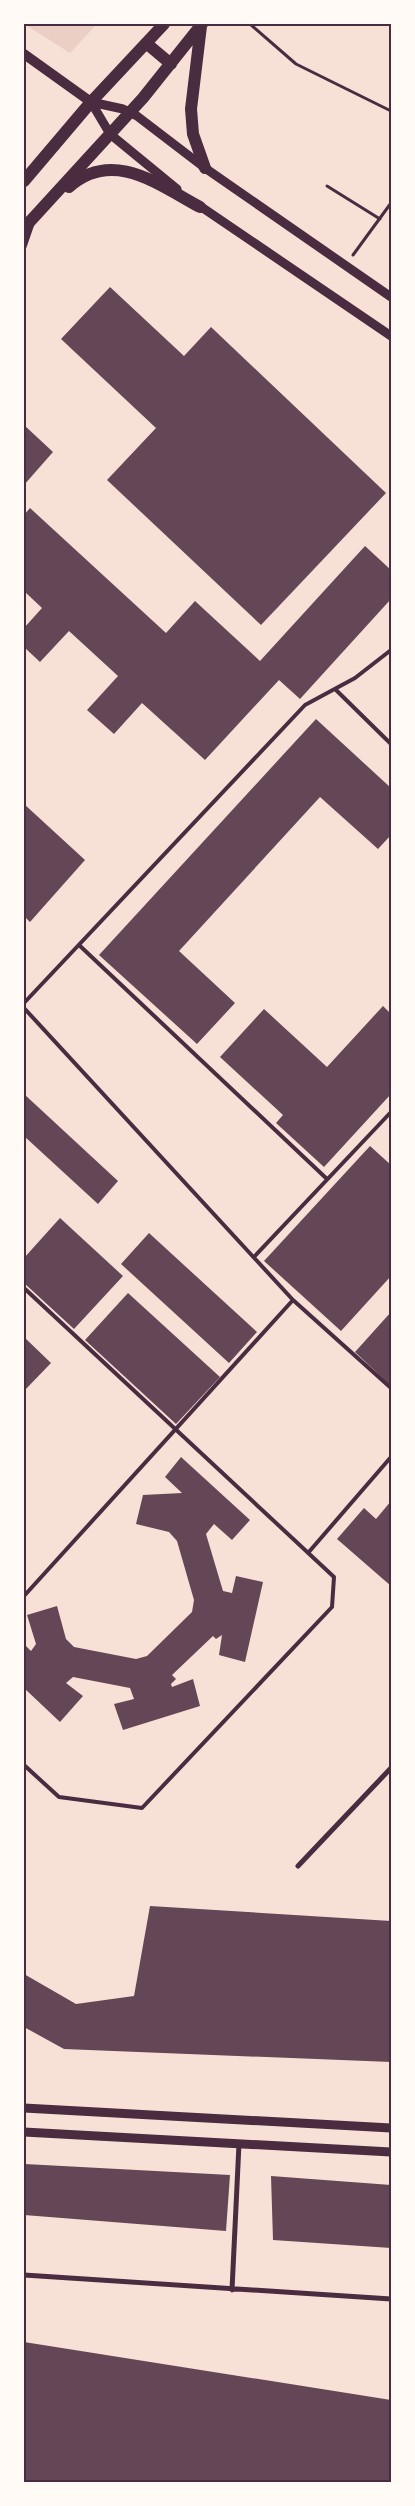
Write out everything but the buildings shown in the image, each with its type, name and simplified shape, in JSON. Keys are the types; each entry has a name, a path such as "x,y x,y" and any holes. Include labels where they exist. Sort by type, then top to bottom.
{"main road":[{"path":"24,181 91,102 164,24"},
{"path":"24,228 130,112 202,24"},
{"path":"202,24 191,108 193,134 205,168"},
{"path":"146,43 171,64"},
{"path":"24,54 91,102"},
{"path":"35,216 77,180 105,169 125,170 147,179 200,207"}],"street":[{"path":"91,102 130,112 205,168 391,297"},
{"path":"91,102 110,134 200,207 391,336"},
{"path":"24,247 35,216"},
{"path":"298,1866 391,1768"},
{"path":"24,2108 391,2128"},
{"path":"24,2132 391,2152"},
{"path":"232,2290 239,2144"},
{"path":"24,2275 391,2299"}],"lane":[{"path":"24,1004 305,705 355,678 391,650"},
{"path":"335,689 391,744"},
{"path":"79,945 328,1179"},
{"path":"24,1008 293,1300 391,1388"},
{"path":"254,1257 391,1112"},
{"path":"24,1288 334,1577 332,1607 142,1808 59,1797 24,1764"},
{"path":"24,1596 293,1300"},
{"path":"308,1553 391,1457"}],"path":[{"path":"250,24 296,64 391,110"},
{"path":"327,186 380,219"},
{"path":"345,266 391,203"}],"shaded area":[{"path":"24,24 97,24 70,53"}]}
